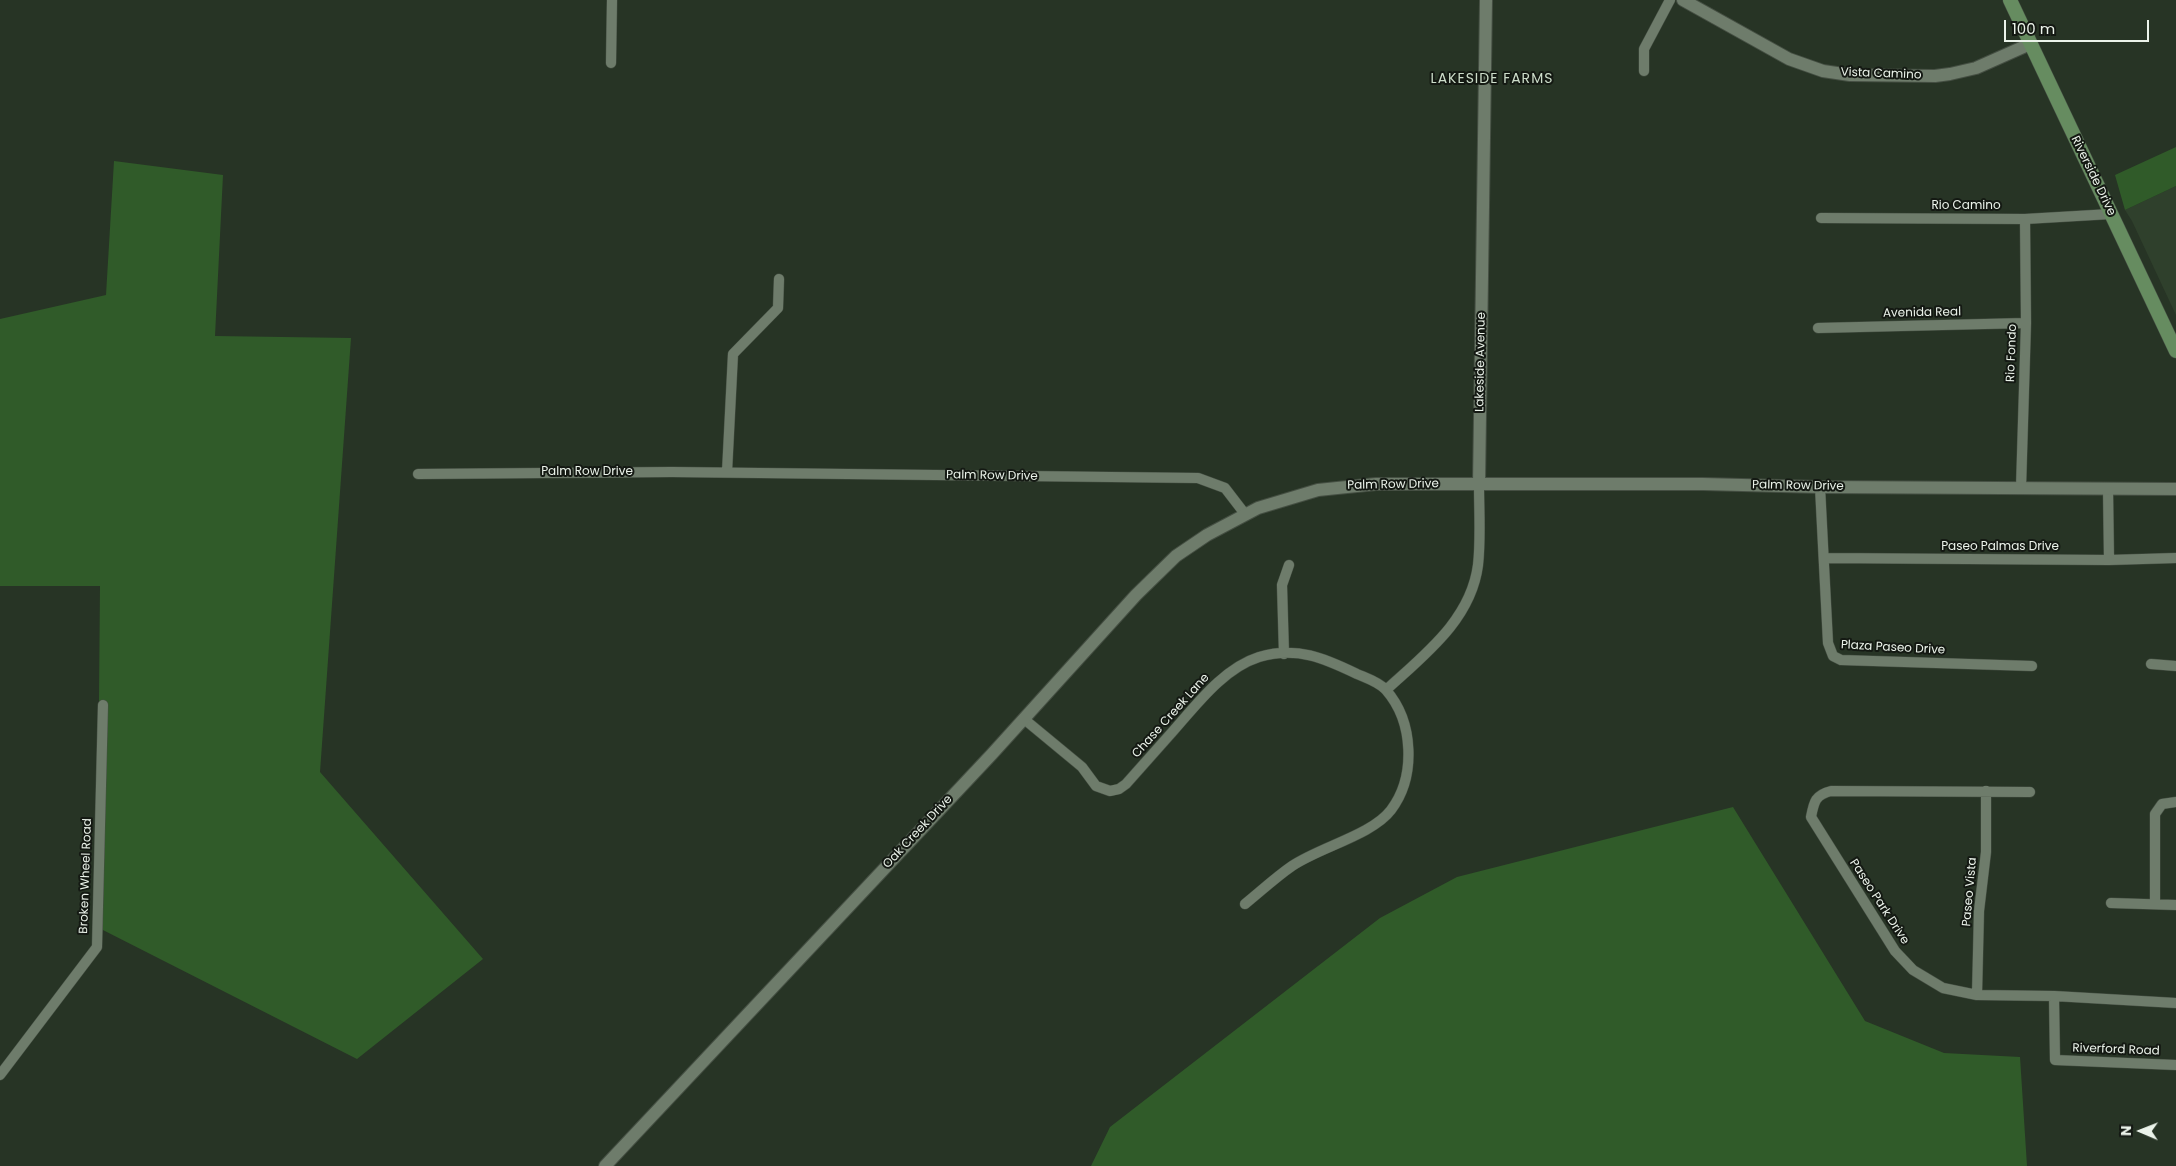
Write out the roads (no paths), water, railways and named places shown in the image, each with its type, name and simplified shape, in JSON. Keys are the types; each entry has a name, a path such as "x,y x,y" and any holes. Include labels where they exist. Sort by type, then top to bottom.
{"main road":[{"name":"Riverside Drive","path":"2010,0 2176,351"}],"street":[{"path":"611,63 612,0"},
{"name":"Lakeside Avenue","path":"1386,690 1442,638 1456,621 1471,593 1478,566 1486,0"},
{"path":"1644,71 1644,49 1670,0"},
{"name":"Vista Camino","path":"1684,0 1789,59 1811,68 1841,74 1935,76 1950,74 1976,68 2030,44"},
{"name":"Rio Camino","path":"1821,218 2025,219 2111,214"},
{"name":"Rio Fondo","path":"2021,488 2026,323 2025,219"},
{"path":"727,472 733,354 778,308 780,279"},
{"name":"Avenida Real","path":"1818,328 2026,323"},
{"name":"Palm Row Drive","path":"418,474 727,472 1198,478 1225,488 1245,514 1292,496 1340,486 1376,484 1703,484 1820,487 2176,489"},
{"name":"Plaza Paseo Drive","path":"1820,487 1828,648 1837,658 2032,666"},
{"path":"2108,488 2109,560"},
{"name":"Oak Creek Drive","path":"605,1166 1024,719 1136,595 1176,556 1206,535 1245,514"},
{"name":"Paseo Palmas Drive","path":"1824,558 2109,560 2176,558"},
{"path":"1284,654 1282,585 1289,565"},
{"name":"Chase Creek Lane","path":"1024,719 1082,767 1096,786 1105,790 1114,790 1126,784 1216,684 1258,658 1284,654 1309,654 1332,661 1386,690"},
{"path":"2152,664 2176,666"},
{"path":"1245,904 1293,865 1328,846 1366,830 1390,811 1401,792 1408,752 1407,730 1397,707 1386,690"},
{"name":"Broken Wheel Road","path":"0,1075 96,947 103,706"},
{"name":"Paseo Park Drive","path":"2030,792 1831,791 1820,794 1814,800 1811,817 1895,951 1913,970 1943,988 1977,995 2054,996 2176,1003"},
{"name":"Paseo Vista","path":"1977,995 1979,911 1986,852 1986,791"},
{"path":"2154,904 2155,814 2162,804 2176,802"},
{"path":"2111,903 2176,904"},
{"name":"Riverford Road","path":"2054,996 2055,1060 2176,1064"}],"district":[{"name":"LAKESIDE FARMS","path":"1492,79"}]}
